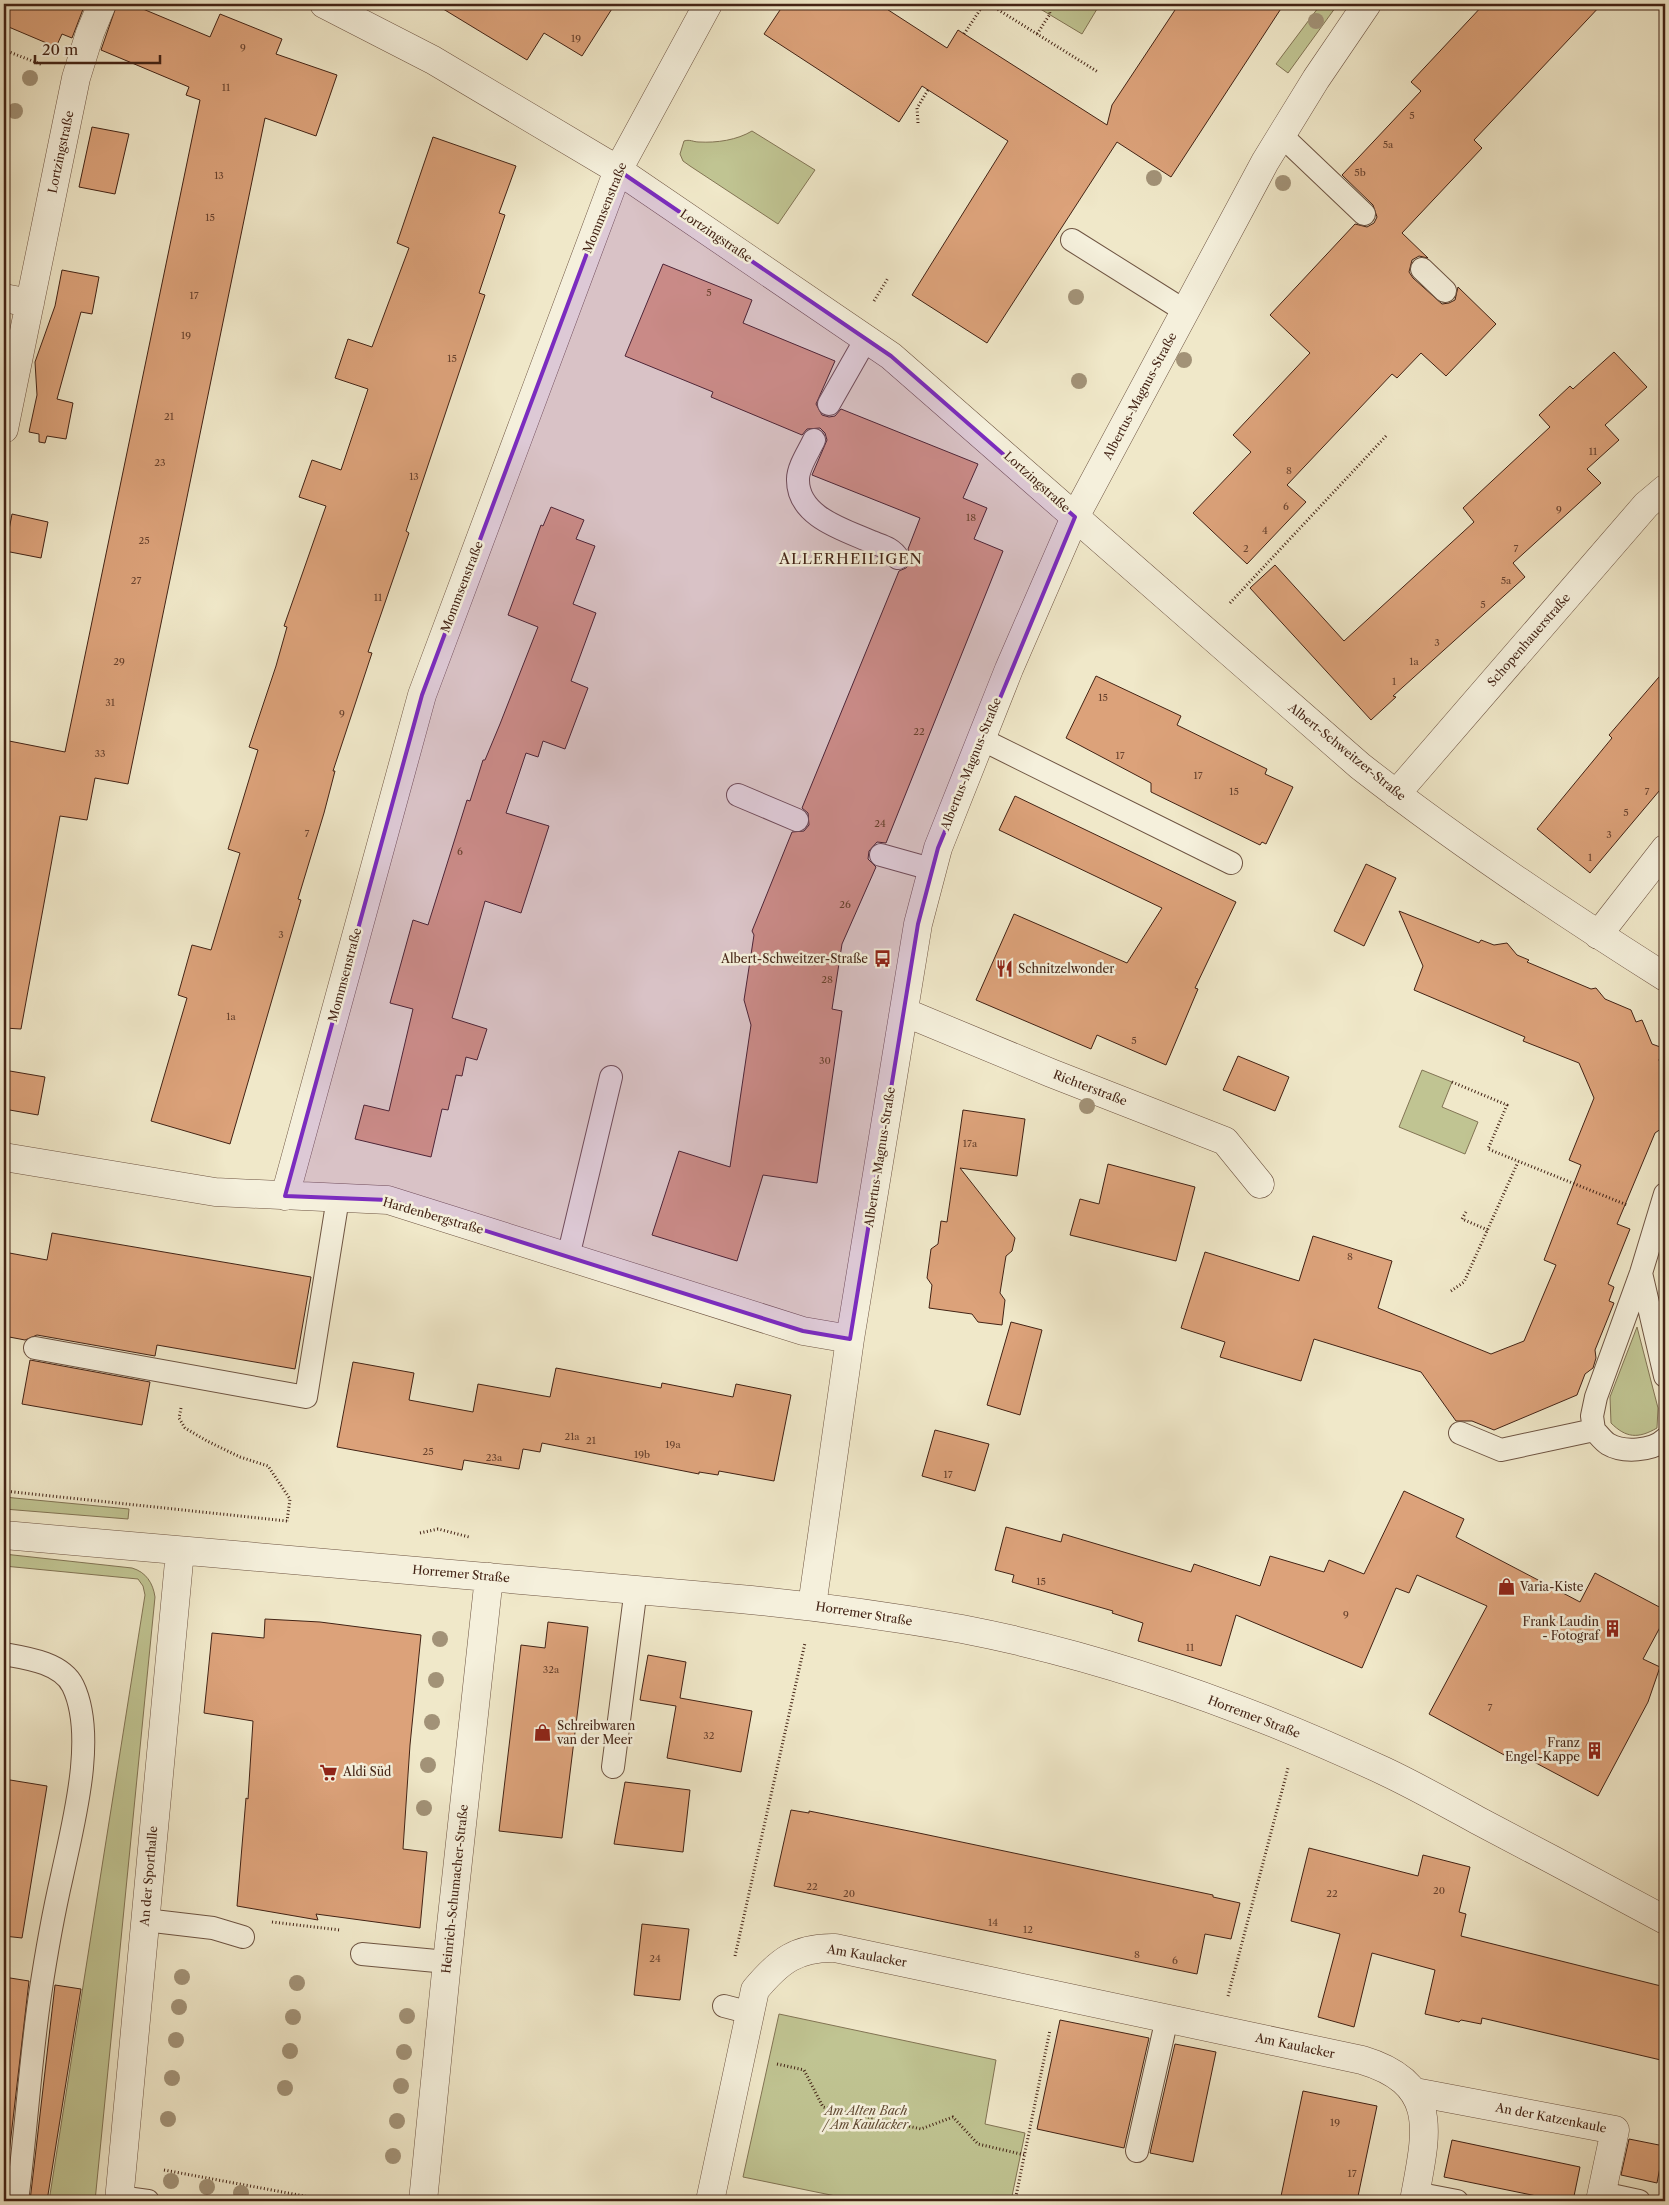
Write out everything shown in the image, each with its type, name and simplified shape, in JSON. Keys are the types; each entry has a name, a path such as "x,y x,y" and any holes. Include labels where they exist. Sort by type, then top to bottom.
{"street":[{"name":"Lortzingstraße","path":"4,428 76,78 90,33 102,4"},
{"name":"Lortzingstraße","path":"324,4 433,60 618,170 891,356 1075,516"},
{"name":"Mommsenstraße","path":"285,1196 422,695 618,170 708,4"},
{"name":"Albertus-Magnus-Straße","path":"812,1606 850,1339 918,924 931,869 981,739 1075,516 1281,135 1316,79 1368,4"},
{"path":"4,298 30,303"},
{"name":"Schopenhauerstraße","path":"1396,794 1646,505 1665,489"},
{"name":"Albert-Schweitzer-Straße","path":"1075,516 1204,631 1396,794 1598,935 1665,977"},
{"path":"1598,935 1665,849"},
{"name":"Richterstraße","path":"904,1012 1225,1141 1260,1184"},
{"name":"Hardenbergstraße","path":"4,1157 215,1192 388,1200 803,1331 850,1339"},
{"name":"Horremer Straße","path":"4,1535 636,1588 812,1606 963,1630 1071,1656 1200,1696 1297,1733 1386,1772 1665,1920"},
{"name":"An der Sporthalle","path":"119,2199 180,1551"},
{"name":"Heinrich-Schumacher-Straße","path":"423,2201 446,1962 489,1577"},
{"name":"Am Kaulacker","path":"710,2201 755,1990 771,1970 784,1960 815,1948 836,1948 1362,2060 1384,2067 1401,2077 1415,2092 1422,2110 1424,2131 1414,2197"},
{"name":"An der Katzenkaule","path":"1415,2092 1615,2130 1601,2197"}],"lane":[{"path":"1281,135 1364,214"},
{"path":"1072,240 1185,311"},
{"path":"1422,269 1445,291"},
{"path":"829,404 866,339"},
{"path":"814,440 798,477 799,490 806,504 823,520 895,552 898,558"},
{"path":"981,739 1231,864"},
{"path":"738,795 797,820"},
{"path":"881,855 931,869"},
{"path":"568,1257 611,1077"},
{"path":"1665,1194 1641,1273 1596,1397 1592,1416 1594,1430 1608,1444 1636,1449 1660,1444 1665,1439"},
{"path":"35,1348 306,1397 338,1198"},
{"path":"1641,1273 1665,1376"},
{"path":"1460,1433 1501,1450 1594,1430"},
{"path":"613,1767 636,1588"},
{"path":"4,1654 58,1668 73,1686 82,1723 83,1757 74,1822 40,1994 17,2201"},
{"path":"144,1920 213,1928 243,1937"},
{"path":"362,1954 446,1962"},
{"path":"724,2006 750,2013"},
{"path":"1137,2150 1166,2018"},
{"path":"1414,2197 1457,2201"},
{"path":"1601,2197 1639,2201"},
{"path":"119,2199 148,2201"}],"path":[{"path":"964,34 984,4"},
{"path":"989,4 1098,72"},
{"path":"1038,34 1050,14 1048,4"},
{"path":"918,123 917,108 928,90"},
{"path":"883,288 888,278"},
{"path":"1204,631 1387,435"},
{"path":"1452,1082 1507,1105 1488,1149 1658,1217"},
{"path":"1451,1291 1464,1282 1518,1162"},
{"path":"1466,1212 1462,1219 1488,1230"},
{"path":"182,1402 179,1418 185,1428 240,1457 268,1466 290,1499 287,1521"},
{"path":"4,1492 184,1511"},
{"path":"724,2006 812,1606"},
{"path":"1220,2030 1297,1733"},
{"path":"243,1937 272,1922 341,1930 362,1954"},
{"path":"1015,2201 1056,1995"},
{"path":"776,2064 804,2070 823,2107 921,2128 953,2117 978,2144 1025,2155"},
{"path":"123,2163 331,2201"}],"highlighted area":[{"path":"618,170 891,356 1075,517 938,848 918,924 850,1339 803,1331 388,1200 285,1196 422,695"}],"green space":[{"path":"1032,4 1100,4 1082,34"},
{"path":"1321,4 1338,4 1288,73 1276,64"},
{"path":"752,131 815,170 778,224 683,161 680,154 684,141 720,141 740,137"},
{"path":"1422,1070 1452,1082 1442,1107 1478,1122 1465,1154 1399,1127"},
{"path":"1637,1327 1658,1408 1657,1428 1644,1434 1632,1435 1622,1432 1611,1423 1610,1397"},
{"path":"4,1497 129,1509 128,1519 4,1509"},
{"path":"4,1554 132,1568 145,1575 153,1587 155,1597 95,2201 49,2201 145,1595 143,1586 138,1579 4,1566"},
{"name":"Am Alten Bach / Am Kaulacker","path":"779,2014 996,2060 985,2124 1025,2133 1011,2201 860,2201 743,2177"}],"building":[{"path":"4,4 85,4 72,38 62,34 56,47 4,25"},
{"path":"117,4 131,4 210,37 220,14 282,39 276,54 337,75 316,136 265,118 128,784 95,778 87,820 60,816 21,1029 4,1028 4,740 65,752 200,100 186,95 189,87 101,50"},
{"path":"435,4 615,4 582,56 544,33 527,60"},
{"path":"784,4 879,4 947,48 958,30 1107,125 1112,105 1179,4 1284,4 1171,177 1117,142 987,343 912,295 1008,141 922,86 899,122 764,34"},
{"path":"1484,4 1602,4 1474,140 1482,148 1402,233 1428,258 1419,256 1412,260 1409,272 1413,278 1442,304 1455,300 1458,287 1496,324 1446,376 1421,353 1397,378 1392,374 1287,485 1306,502 1247,564 1193,513 1251,452 1233,435 1310,353 1270,315 1355,224 1367,227 1374,223 1377,217 1373,205 1342,175 1421,91 1411,82"},
{"path":"92,127 129,134 115,194 79,187"},
{"path":"433,137 516,166 499,213 505,215 479,293 485,295 406,531 409,533 368,652 372,653 333,771 335,771 324,813 298,899 301,900 230,1144 151,1121 187,998 178,995 192,945 211,950 240,853 228,849 258,750 249,747 276,666 287,627 284,626 326,506 299,497 312,460 341,470 368,389 335,378 348,339 372,347 409,248 397,243"},
{"path":"663,264 752,300 743,323 835,361 816,404 822,415 835,416 841,409 978,464 963,498 987,508 974,539 1003,551 886,843 877,842 869,851 868,859 876,867 842,944 832,1009 842,1011 817,1183 763,1175 737,1261 652,1235 679,1151 730,1167 751,1025 744,1000 754,935 752,931 792,832 804,831 809,825 808,813 802,808 899,571 906,568 910,563 911,556 908,549 920,518 812,475 827,440 825,433 820,428 807,429 802,435 711,397 713,392 625,356"},
{"path":"62,270 99,277 92,314 81,312 57,399 73,403 66,439 47,436 45,443 39,442 39,434 29,432 37,395 35,362 55,306"},
{"path":"1614,352 1647,387 1605,425 1619,440 1587,469 1601,483 1513,563 1525,577 1393,696 1396,697 1371,720 1250,588 1275,565 1344,641 1474,522 1463,508 1550,427 1539,415 1570,386 1573,389"},
{"path":"551,507 584,520 576,539 595,546 573,604 596,613 571,681 588,688 565,749 543,741 538,757 526,753 506,813 549,826 521,913 485,901 452,1018 487,1029 477,1060 466,1057 462,1076 456,1075 448,1110 442,1109 431,1157 355,1139 364,1105 389,1111 413,1009 390,1003 413,920 428,925 467,800 470,801 483,760 485,760 500,724 538,627 508,615 541,525 543,526"},
{"path":"12,514 48,522 41,558 5,551"},
{"path":"1665,670 1665,784 1590,873 1537,829 1612,738 1609,735"},
{"path":"1096,676 1181,716 1177,725 1267,769 1265,774 1293,787 1266,844 1262,842 1260,845 1151,792 1151,783 1066,738"},
{"path":"1015,796 1236,902 1195,988 1198,989 1166,1065 1097,1035 1091,1049 976,1000 1014,914 1127,963 1162,908 999,830"},
{"path":"1366,864 1396,878 1364,946 1334,931"},
{"path":"1399,911 1479,943 1481,940 1494,945 1507,943 1517,955 1529,960 1527,962 1591,989 1596,988 1605,999 1631,1010 1636,1022 1642,1020 1652,1044 1663,1048 1659,1060 1665,1074 1665,1105 1663,1112 1665,1126 1655,1133 1617,1224 1630,1229 1608,1284 1614,1287 1609,1301 1614,1303 1595,1350 1596,1358 1593,1368 1585,1374 1577,1395 1494,1430 1472,1421 1456,1421 1421,1372 1314,1339 1301,1381 1220,1357 1225,1342 1181,1328 1205,1252 1299,1281 1313,1236 1392,1261 1378,1308 1491,1354 1524,1341 1556,1265 1544,1260 1581,1165 1569,1160 1594,1098 1579,1063 1523,1041 1525,1037 1414,990 1423,966"},
{"path":"1238,1056 1289,1077 1275,1111 1223,1090"},
{"path":"4,1070 45,1077 38,1115 4,1109"},
{"path":"963,1110 1025,1119 1017,1176 960,1168 1015,1238 1012,1251 1006,1256 1000,1293 1005,1300 1002,1325 978,1322 972,1314 929,1308 932,1285 927,1278 931,1249 938,1244 941,1221 947,1222"},
{"path":"1108,1164 1195,1187 1176,1261 1070,1235 1080,1199 1099,1204"},
{"path":"52,1233 311,1277 295,1369 157,1345 155,1356 37,1335 25,1340 4,1336 4,1252 47,1260"},
{"path":"1011,1322 1042,1330 1020,1415 987,1405"},
{"path":"30,1360 150,1382 142,1425 22,1404"},
{"path":"353,1362 414,1373 409,1400 473,1412 478,1384 550,1397 556,1368 661,1388 662,1383 733,1397 736,1384 791,1395 774,1481 719,1471 718,1475 699,1472 699,1474 542,1443 540,1452 523,1449 519,1469 464,1460 462,1470 337,1447"},
{"path":"935,1430 989,1444 975,1491 922,1476"},
{"path":"1404,1491 1464,1519 1456,1537 1580,1602 1595,1573 1665,1610 1665,1618 1643,1659 1660,1667 1648,1702 1598,1796 1521,1755 1517,1762 1429,1714 1487,1606 1417,1575 1409,1593 1396,1588 1362,1668 1236,1615 1221,1666 1138,1641 1143,1623 1112,1613 1113,1611 1012,1582 1014,1575 995,1570 1006,1527 1061,1542 1063,1534 1191,1572 1194,1564 1260,1586 1270,1556 1324,1572 1329,1560 1364,1574"},
{"name":"Aldi Süd","path":"265,1619 320,1622 421,1635 410,1745 403,1849 427,1852 420,1928 316,1914 318,1920 237,1906 246,1798 248,1799 253,1721 204,1713 212,1633 264,1638"},
{"path":"548,1622 588,1627 562,1838 499,1831 521,1645 545,1648"},
{"path":"648,1655 686,1662 680,1698 752,1711 741,1772 667,1758 676,1706 640,1700"},
{"path":"4,1779 47,1786 22,1938 4,1936"},
{"path":"625,1782 690,1790 683,1852 614,1844"},
{"path":"791,1810 809,1813 809,1811 914,1832 1213,1895 1213,1897 1240,1903 1231,1939 1205,1934 1197,1974 940,1921 774,1886"},
{"path":"1309,1848 1418,1876 1423,1855 1470,1867 1459,1912 1466,1914 1461,1936 1665,1987 1665,2061 1482,2018 1481,2024 1461,2020 1459,2022 1425,2014 1435,1970 1372,1953 1354,2027 1318,2017 1340,1934 1291,1921"},
{"path":"642,1924 689,1929 680,2000 634,1995"},
{"path":"4,1977 29,1981 4,2197"},
{"path":"55,1985 81,1989 47,2201 30,2201"},
{"path":"1060,2020 1149,2038 1124,2148 1037,2129"},
{"path":"1175,2044 1216,2052 1193,2162 1150,2153"},
{"path":"1303,2091 1377,2106 1357,2201 1280,2201"},
{"path":"1629,2139 1664,2146 1657,2183 1621,2175"},
{"path":"1452,2140 1580,2167 1573,2201 1561,2201 1444,2177"}],"place":[{"name":"Albert-Schweitzer-Straße","path":"882,959"},
{"name":"Schnitzelwonder","path":"1004,969"},
{"name":"Varia-Kiste","path":"1506,1587"},
{"name":"Frank Laudin - Fotograf","path":"1613,1629"},
{"name":"Schreibwaren van der Meer","path":"543,1733"},
{"name":"Franz Engel-Kappe","path":"1594,1750"},
{"name":"Aldi Süd","path":"329,1772"}],"district":[{"name":"ALLERHEILIGEN","path":"851,559"}]}
